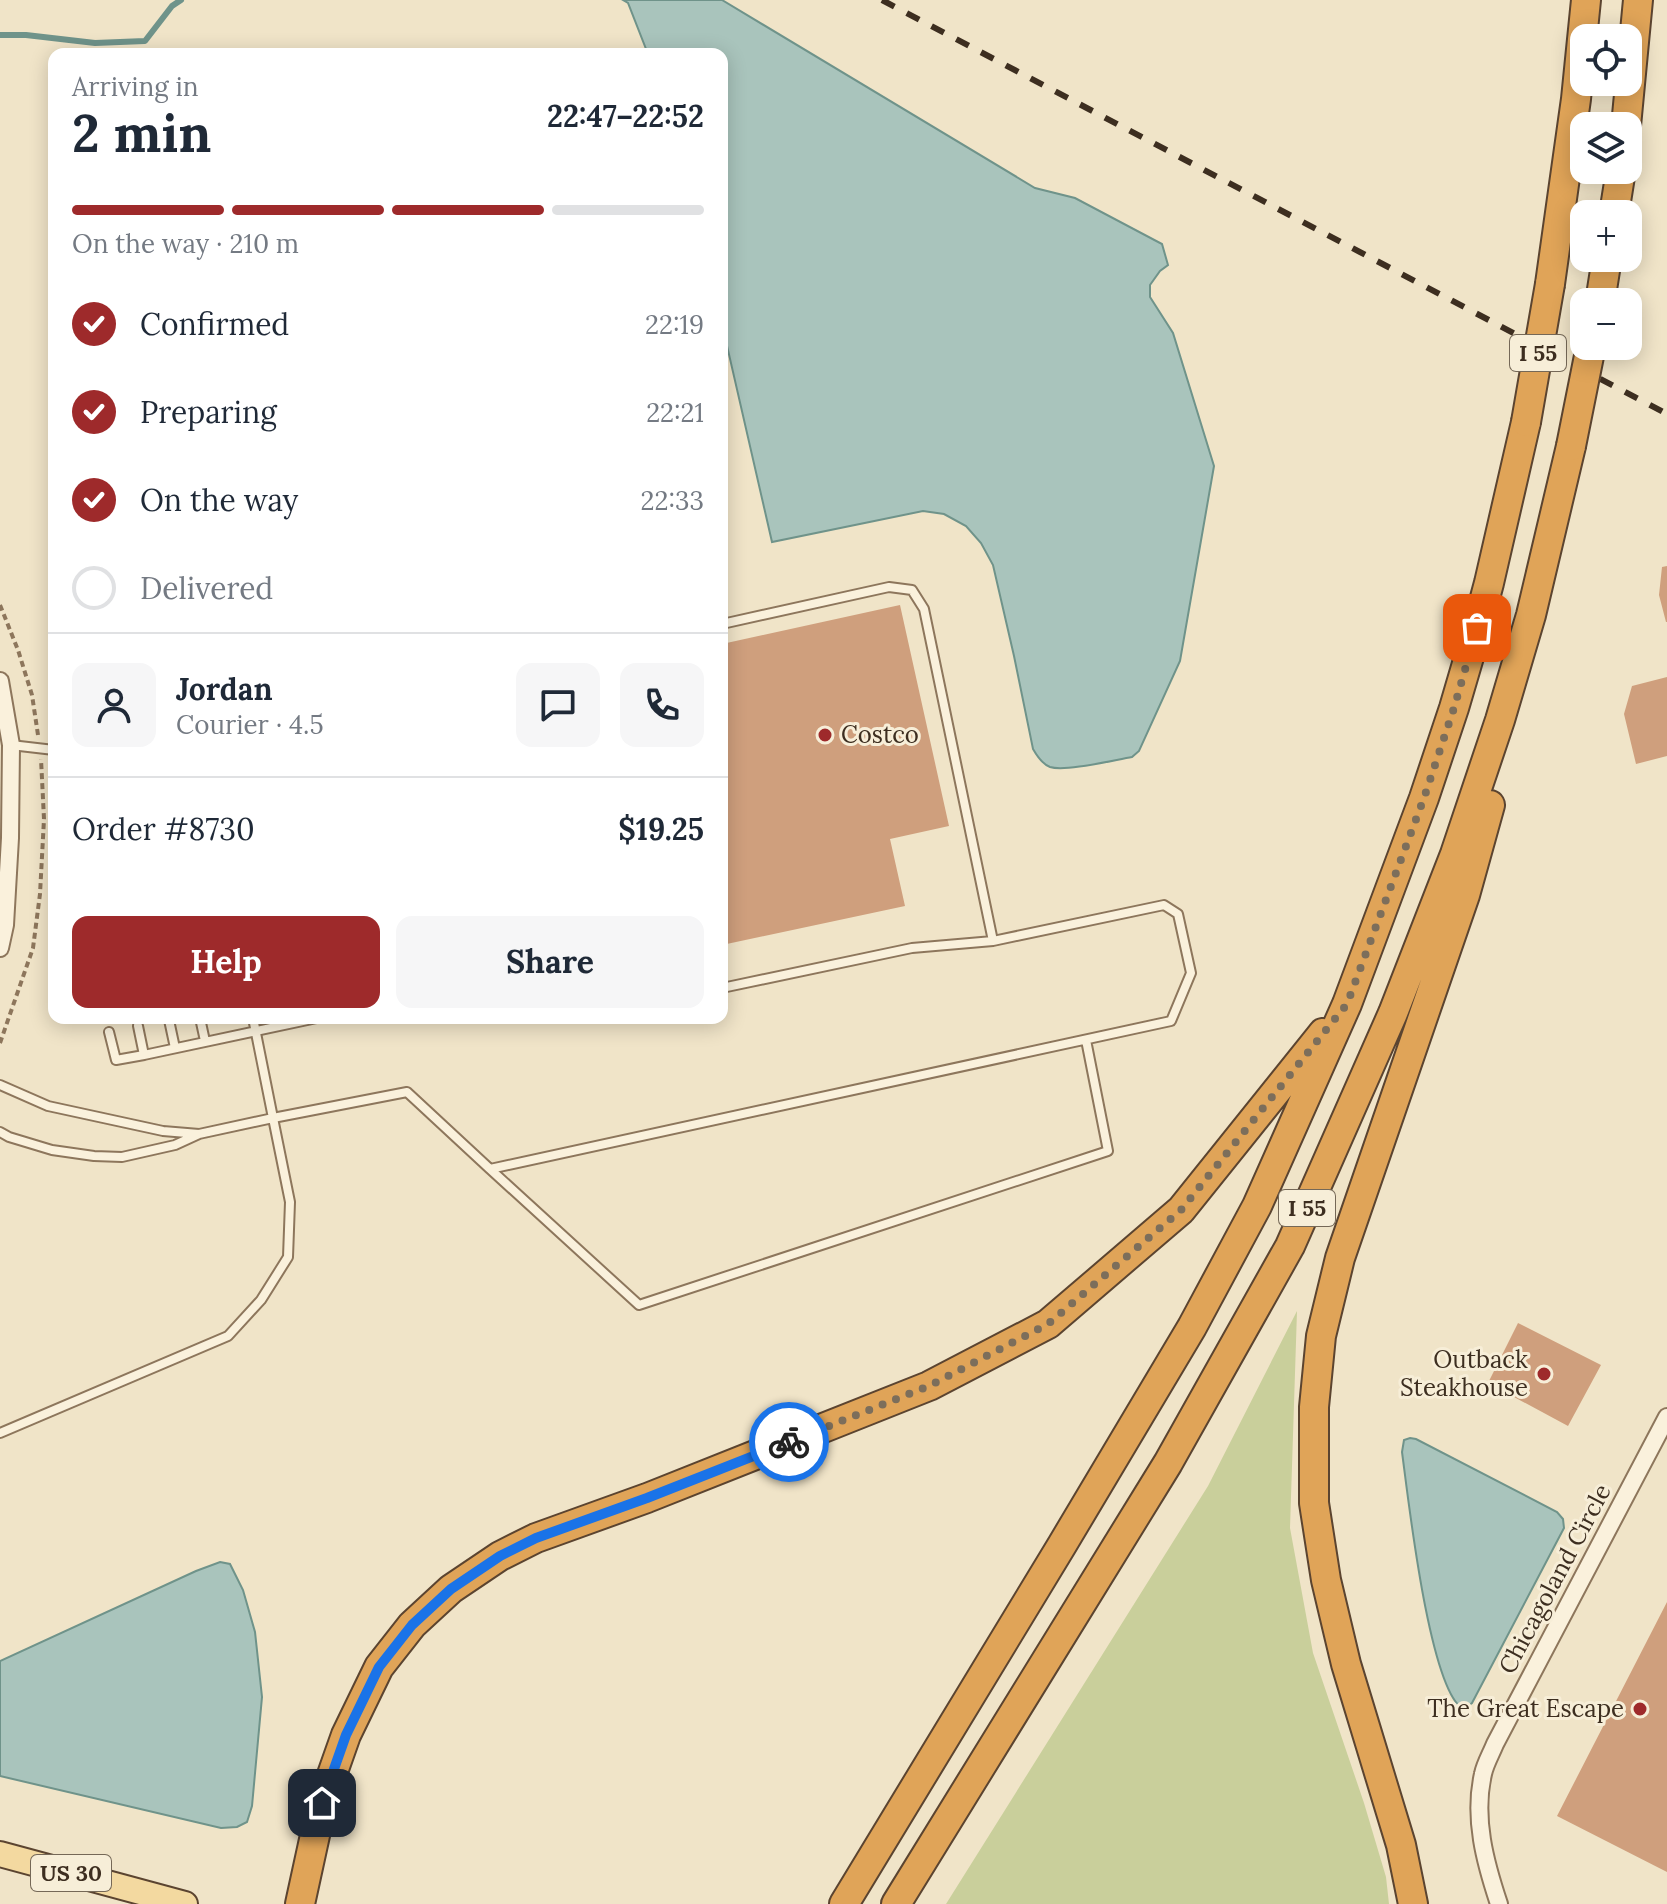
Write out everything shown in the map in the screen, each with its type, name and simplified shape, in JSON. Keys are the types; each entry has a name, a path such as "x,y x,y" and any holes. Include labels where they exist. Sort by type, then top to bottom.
{"highway":[{"name":"I 55","path":"844,1904 1192,1327 1257,1206 1347,1004 1424,798 1454,708 1489,583 1526,422 1550,284 1575,113 1586,0"},
{"path":"1627,112 1638,0"},
{"name":"I 55","path":"896,1904 1168,1463 1290,1246 1393,1013 1455,854 1531,615 1588,360"},
{"path":"1413,1904 1401,1845 1346,1664 1326,1580 1314,1503 1314,1407 1321,1336 1340,1258 1465,895 1493,795 1500,720"},
{"path":"300,1904 322,1803 346,1735 379,1667 412,1625 451,1589 500,1556 536,1538 647,1498 929,1386 1048,1324 1181,1210 1347,1004"}],"main road":[{"name":"US 30","path":"0,1854 185,1904"}],"street":[{"path":"0,681 10,838 5,925 0,948"},
{"name":"Chicagoland Circle","path":"1499,1904 1482,1845 1479,1807 1483,1772 1667,1417"}],"lane":[{"path":"728,623 889,587 912,590 924,609 993,941"},
{"path":"5,745 48,749"},
{"path":"490,1169 1171,1021 1191,973 1178,914 1164,905 993,941 912,948 728,987"},
{"path":"170,1024 175,1048"},
{"path":"201,1024 205,1041"},
{"path":"0,1433 228,1336 261,1300 288,1257 290,1202 254,1024"},
{"path":"109,1032 116,1060 289,1024"},
{"path":"138,1026 144,1055"},
{"path":"0,1132 52,1150 122,1157 175,1145 199,1134 407,1092 639,1305 1108,1151 1086,1040"},
{"path":"0,1085 48,1106 163,1131 199,1134"}],"path":[{"path":"0,605 32,695 36,724"},
{"path":"0,1043 33,948 40,894 44,819 42,784"}],"green space":[{"path":"1297,1311 1290,1528 1313,1653 1364,1803 1386,1877 1389,1904 946,1904 1208,1486"}],"water":[{"path":"623,0 722,0 1035,188 1075,198 1162,244 1168,265 1150,285 1150,297 1173,333 1214,466 1180,661 1139,751 1132,757 1057,768 1047,766 1038,757 1033,749 993,565 981,543 966,526 944,514 923,511 772,542 728,350 728,48 646,48 628,3"},
{"path":"1410,1438 1557,1512 1563,1519 1564,1528 1472,1703 1463,1709 1451,1694 1440,1667 1422,1590 1402,1452 1404,1440"},
{"path":"220,1562 230,1564 243,1590 255,1632 262,1697 252,1806 247,1822 237,1827 221,1828 0,1776 0,1661"}],"building":[{"path":"1667,566 1666,622 1659,595 1662,567"},
{"name":"Costco","path":"900,605 949,826 890,839 905,906 728,944 728,643"},
{"path":"1667,677 1667,756 1636,764 1624,714 1632,686"},
{"name":"Outback Steakhouse","path":"1518,1323 1601,1365 1568,1426 1488,1383"},
{"name":"The Great Escape","path":"1667,1602 1667,1872 1557,1816"}],"waterway":[{"path":"0,35 95,43 145,41 172,6 181,0"}],"railway":[{"path":"882,0 1667,414"}],"way so far":[{"path":"789,1442 929,1386 1048,1324 1181,1210 1347,1004 1424,798 1477,628"}],"place":[{"name":"Costco","path":"825,735"},
{"name":"Outback Steakhouse","path":"1544,1374"},
{"name":"The Great Escape","path":"1640,1709"}],"route":[{"path":"322,1803 346,1735 379,1667 412,1625 451,1589 500,1556 536,1538 789,1442"}]}
